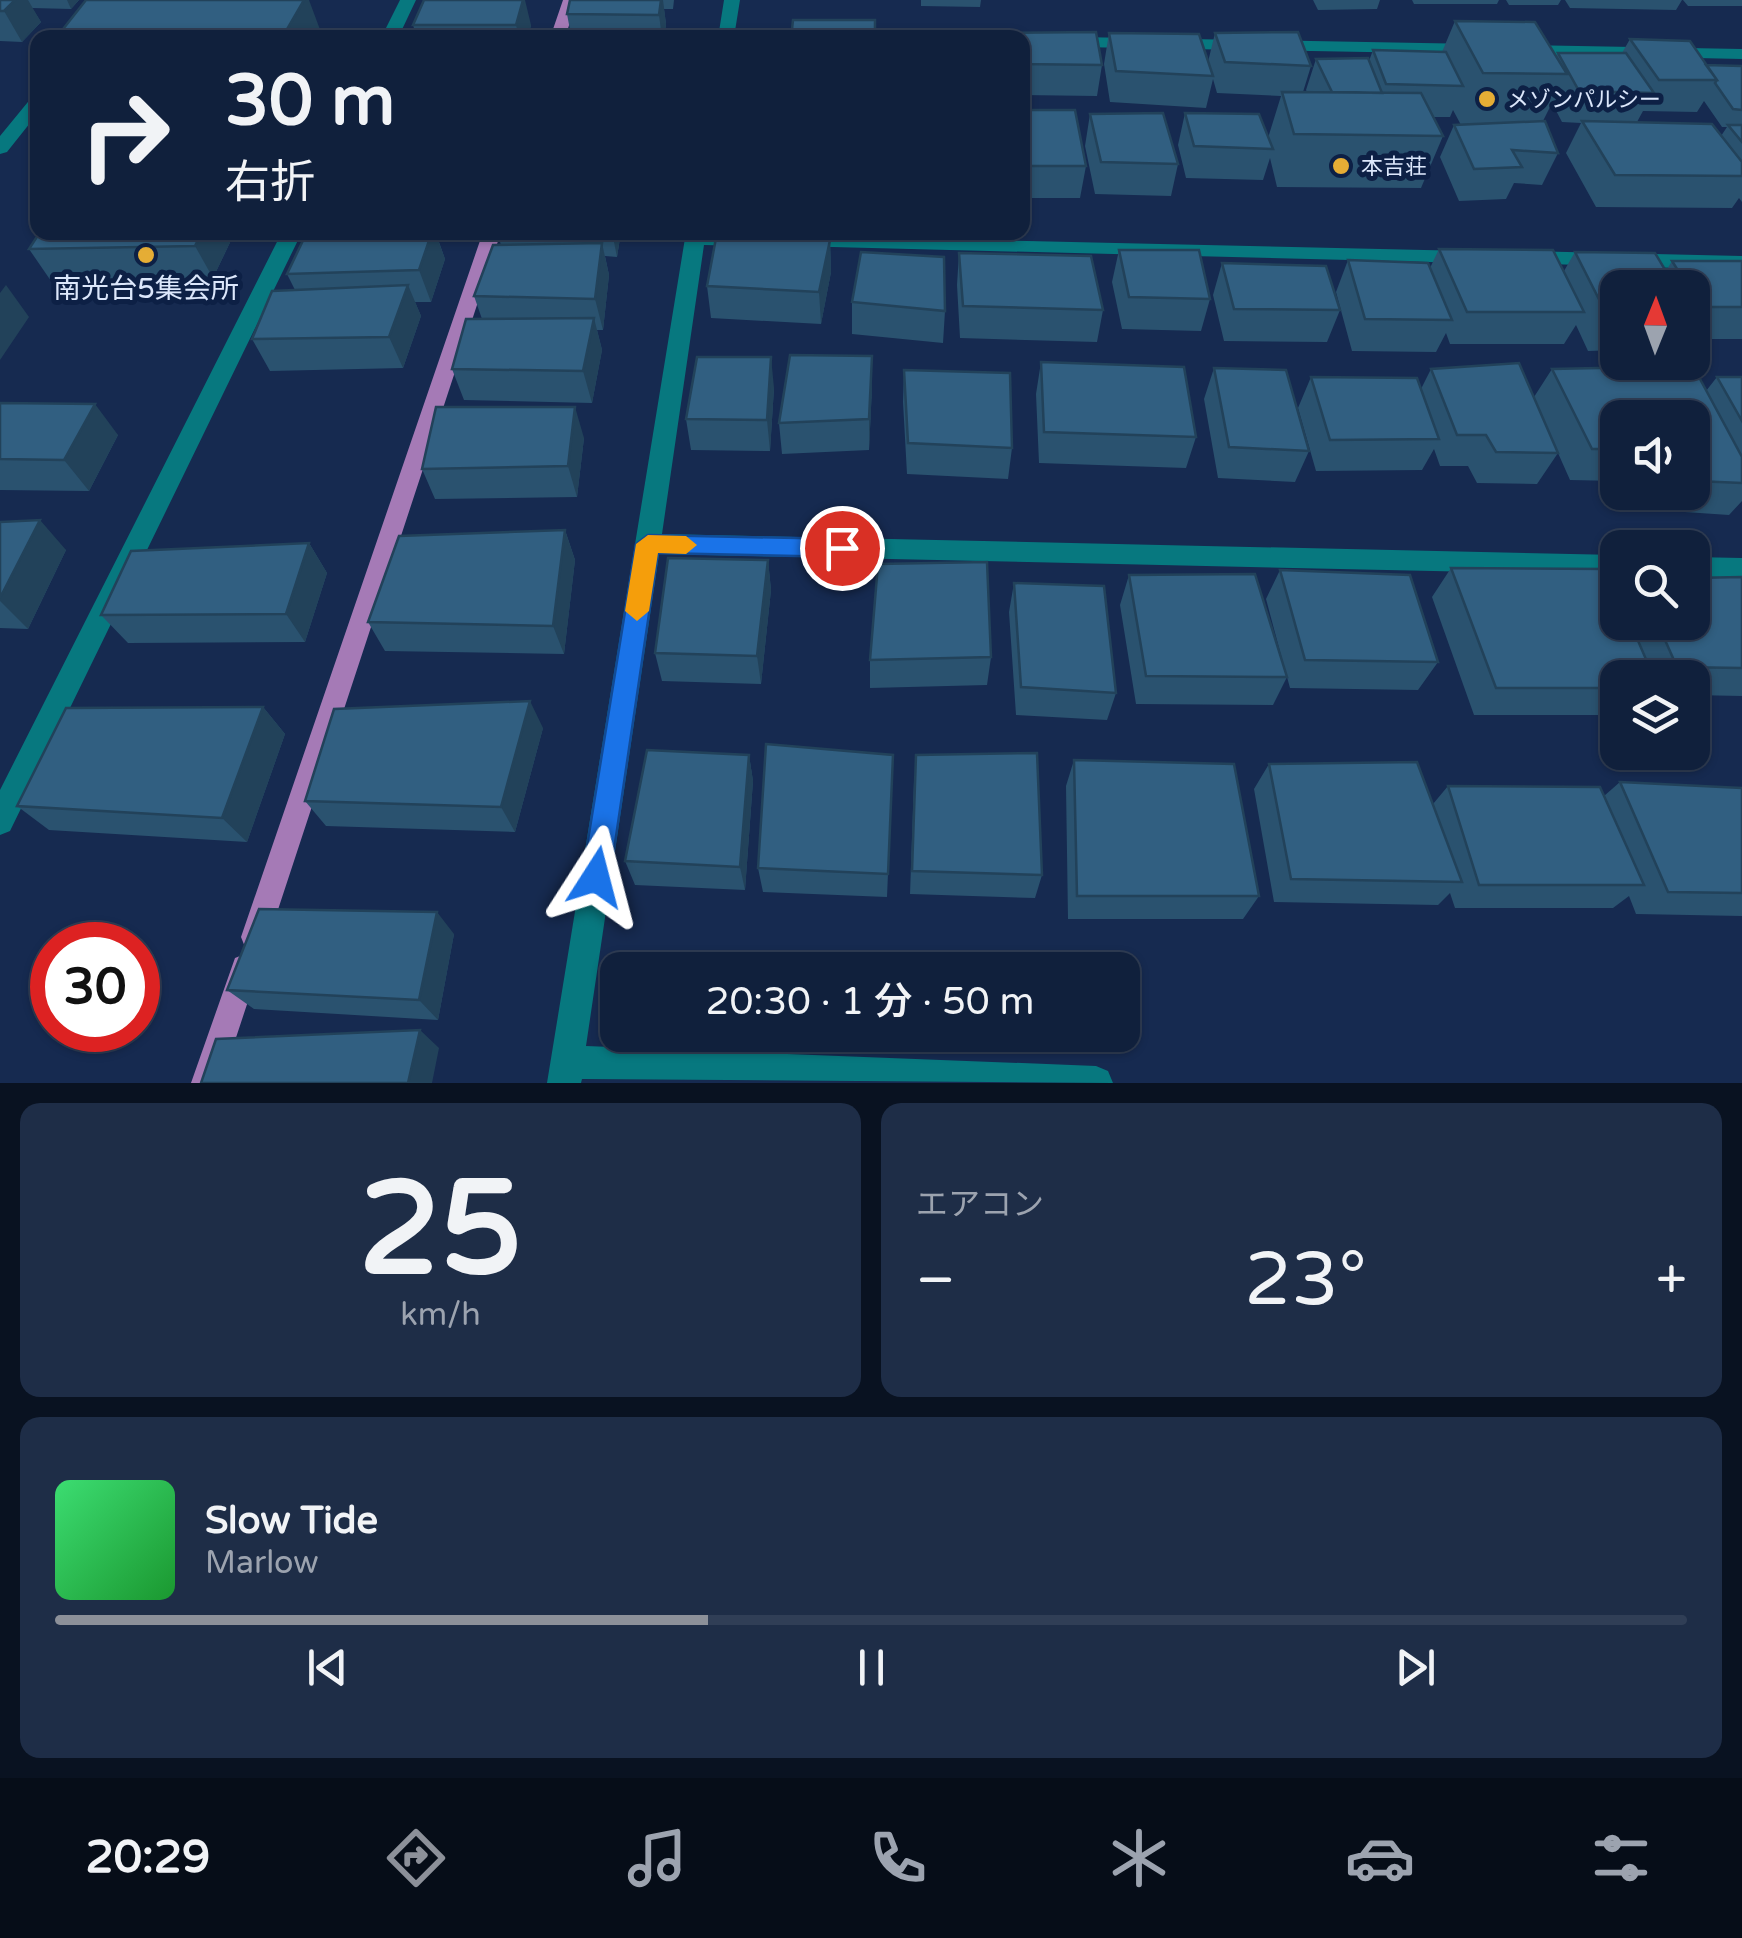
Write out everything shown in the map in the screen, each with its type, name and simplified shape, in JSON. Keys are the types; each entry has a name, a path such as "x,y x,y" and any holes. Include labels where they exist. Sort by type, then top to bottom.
{"street":[{"path":"393,30 408,0"},
{"path":"727,30 732,0"},
{"path":"1030,41 1742,54"},
{"path":"0,148 30,111"},
{"path":"0,821 288,240"},
{"path":"694,240 565,1072 1096,1083"},
{"path":"840,240 1742,264"},
{"path":"648,544 1600,565"},
{"path":"1710,567 1742,568"}],"building":[{"path":"0,0 15,0 0,11"},
{"path":"86,0 304,0 287,30 62,30"},
{"path":"424,0 523,0 516,25 413,25"},
{"path":"570,0 661,0 659,15 567,14"},
{"path":"793,20 875,20 875,30 792,30"},
{"path":"1455,21 1535,22 1567,74 1483,73"},
{"path":"1096,32 1102,65 1030,64 1030,33"},
{"path":"1298,32 1311,66 1225,62 1215,33"},
{"path":"1109,33 1199,34 1213,76 1116,71"},
{"path":"1630,39 1690,41 1717,80 1659,80"},
{"path":"1373,50 1446,52 1463,86 1386,84"},
{"path":"1558,53 1626,53 1654,93 1579,91"},
{"path":"1368,58 1382,93 1332,92 1316,59"},
{"path":"1706,65 1742,66 1742,110 1733,109"},
{"path":"1282,92 1421,93 1443,136 1294,134"},
{"path":"1030,110 1075,110 1086,166 1030,166"},
{"path":"1163,113 1178,164 1101,162 1090,114"},
{"path":"1185,113 1259,114 1273,149 1194,146"},
{"path":"1545,121 1558,153 1512,150 1522,167 1474,169 1454,125"},
{"path":"1582,121 1712,124 1742,162 1742,176 1615,175"},
{"path":"1728,125 1742,125 1742,142"},
{"path":"35,240 198,240 195,246 29,249"},
{"path":"303,240 429,240 419,270 287,274"},
{"path":"716,240 830,240 819,292 707,286"},
{"path":"602,243 595,299 474,296 493,245"},
{"path":"1439,249 1553,250 1584,312 1467,312"},
{"path":"1119,250 1199,250 1210,299 1129,297"},
{"path":"861,252 944,257 945,311 852,302"},
{"path":"1575,252 1655,253 1665,270 1600,270 1600,301"},
{"path":"959,253 1091,256 1103,310 963,306"},
{"path":"1348,260 1428,263 1452,320 1365,319"},
{"path":"1672,261 1742,261 1742,307 1710,307 1710,270 1678,270"},
{"path":"1222,263 1326,266 1340,310 1234,309"},
{"path":"408,285 389,337 252,339 272,291"},
{"path":"594,318 583,371 452,369 466,319"},
{"path":"790,355 872,356 869,419 779,423"},
{"path":"697,357 771,357 767,420 686,419"},
{"path":"1041,362 1184,367 1196,437 1044,432"},
{"path":"1519,363 1558,453 1496,452 1486,435 1457,435 1431,369"},
{"path":"1214,368 1286,370 1309,451 1229,447"},
{"path":"1600,368 1600,380 1701,380 1742,457 1742,483 1710,482 1710,400 1600,400 1600,449 1592,449 1552,369"},
{"path":"904,370 1010,373 1012,448 908,443"},
{"path":"1311,377 1417,378 1439,439 1330,440"},
{"path":"1717,377 1742,377 1742,421"},
{"path":"0,403 95,404 64,460 0,459"},
{"path":"436,407 575,407 568,466 422,469"},
{"path":"40,520 0,598 0,522"},
{"path":"565,530 553,626 368,622 399,536"},
{"path":"309,543 286,614 101,615 131,551"},
{"path":"668,558 768,560 757,656 655,653"},
{"path":"987,562 991,657 870,660 878,564"},
{"path":"1451,568 1600,569 1600,640 1638,640 1646,660 1600,660 1600,688 1496,688"},
{"path":"1280,570 1410,575 1438,662 1305,660"},
{"path":"1255,574 1287,677 1146,676 1129,575"},
{"path":"1742,577 1742,668 1710,668 1710,660 1674,660 1665,640 1710,640 1710,578"},
{"path":"1014,583 1104,586 1116,693 1021,687"},
{"path":"530,701 501,807 305,801 334,709"},
{"path":"263,707 222,818 17,806 66,708"},
{"path":"766,744 893,755 888,874 758,868"},
{"path":"647,750 749,755 740,867 625,861"},
{"path":"1037,753 1042,875 912,871 916,755"},
{"path":"1074,760 1234,764 1259,896 1077,896"},
{"path":"1417,762 1462,882 1291,879 1269,764"},
{"path":"1620,782 1742,788 1742,893 1668,892"},
{"path":"1448,786 1600,787 1644,885 1479,885"},
{"path":"259,909 437,912 419,1000 227,990"},
{"path":"420,1030 408,1083 201,1083 216,1039"}],"waterway":[{"path":"560,30 570,0"},
{"path":"255,937 489,240"},
{"path":"206,1083 245,968"}],"slow traffic":[{"path":"637,611 648,544 686,545"}],"place":[{"name":"メゾンパルシー","path":"1487,99"},
{"name":"本吉荘","path":"1341,166"},
{"name":"南光台5集会所","path":"146,255"}],"route":[{"path":"596,877 648,544 842,548"}]}
